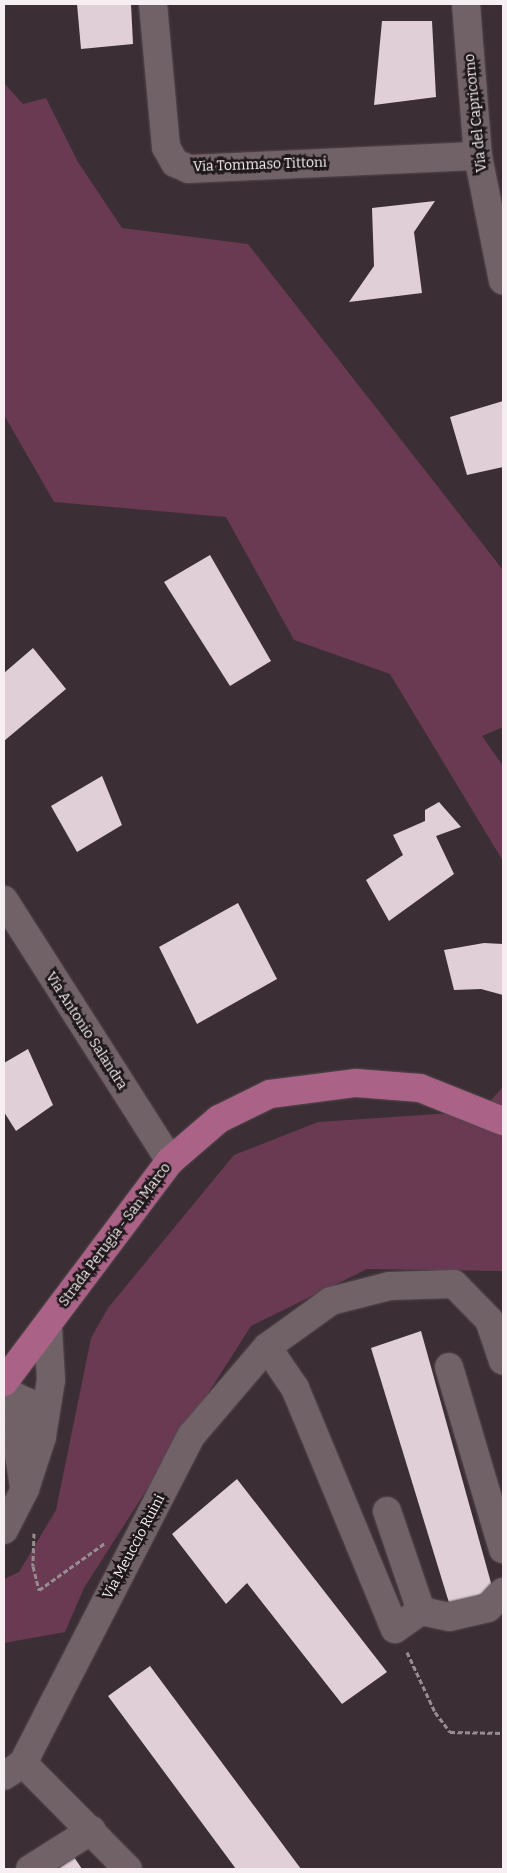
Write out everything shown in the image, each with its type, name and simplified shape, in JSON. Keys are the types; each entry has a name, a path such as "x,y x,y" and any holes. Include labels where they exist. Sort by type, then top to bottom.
{"main road":[{"name":"Strada Perugia - San Marco","path":"4,1382 48,1328 170,1161 219,1119 270,1094 305,1087 356,1083 420,1088 503,1121"}],"street":[{"name":"Via Tommaso Tittoni","path":"153,4 166,146 176,163 189,169 478,156"},
{"name":"Via del Capricorno","path":"466,4 478,156 503,281"},
{"name":"Via Antonio Salandra","path":"4,900 170,1161"},
{"name":"Via Meuccio Ruini","path":"13,1770 136,1545 191,1436 267,1347 331,1301 390,1286 454,1284 489,1320 503,1361"},
{"path":"21,1442 50,1405 52,1362 48,1328"},
{"path":"267,1347 294,1388 395,1629 421,1611 449,1617 488,1608 503,1592"},
{"path":"449,1368 503,1549"},
{"path":"4,1391 26,1402 39,1417 21,1442"},
{"path":"4,1404 21,1442 25,1489 4,1530"},
{"path":"387,1511 421,1611"},
{"path":"13,1770 92,1830 128,1869"},
{"path":"30,1869 92,1830"}],"path":[{"path":"34,1532 33,1566 39,1590 105,1542 136,1545"},
{"path":"395,1629 435,1712 450,1732 503,1733"}],"shaded area":[{"path":"4,83 23,104 46,98 78,162 122,228 248,244 503,570 503,727 482,736 503,766 503,861 390,674 294,640 226,517 54,502 4,415"},
{"path":"503,1087 503,1271 367,1269 251,1326 84,1588 65,1632 4,1643 4,1579 19,1572 56,1510 91,1338 108,1308 234,1155 318,1122 481,1111"}],"building":[{"path":"77,4 131,4 133,44 81,49"},
{"path":"382,21 432,21 436,97 374,105"},
{"path":"435,201 414,232 422,293 349,302 374,266 372,208"},
{"path":"503,401 503,467 467,475 450,417"},
{"path":"210,555 271,661 230,686 164,582"},
{"path":"33,648 66,689 4,741 4,673"},
{"path":"102,776 122,825 77,852 51,806"},
{"path":"439,802 461,827 436,836 454,874 389,921 366,880 403,855 393,835 425,821 425,810"},
{"path":"238,903 277,979 197,1024 159,947"},
{"path":"484,943 503,944 503,995 481,989 454,990 444,950"},
{"path":"28,1049 53,1105 16,1131 4,1112 4,1063"},
{"path":"421,1331 493,1590 450,1606 371,1348"},
{"path":"237,1479 387,1672 342,1704 247,1583 226,1604 172,1534"},
{"path":"150,1666 301,1869 236,1869 108,1696"},
{"path":"74,1857 82,1869 58,1869"}]}
